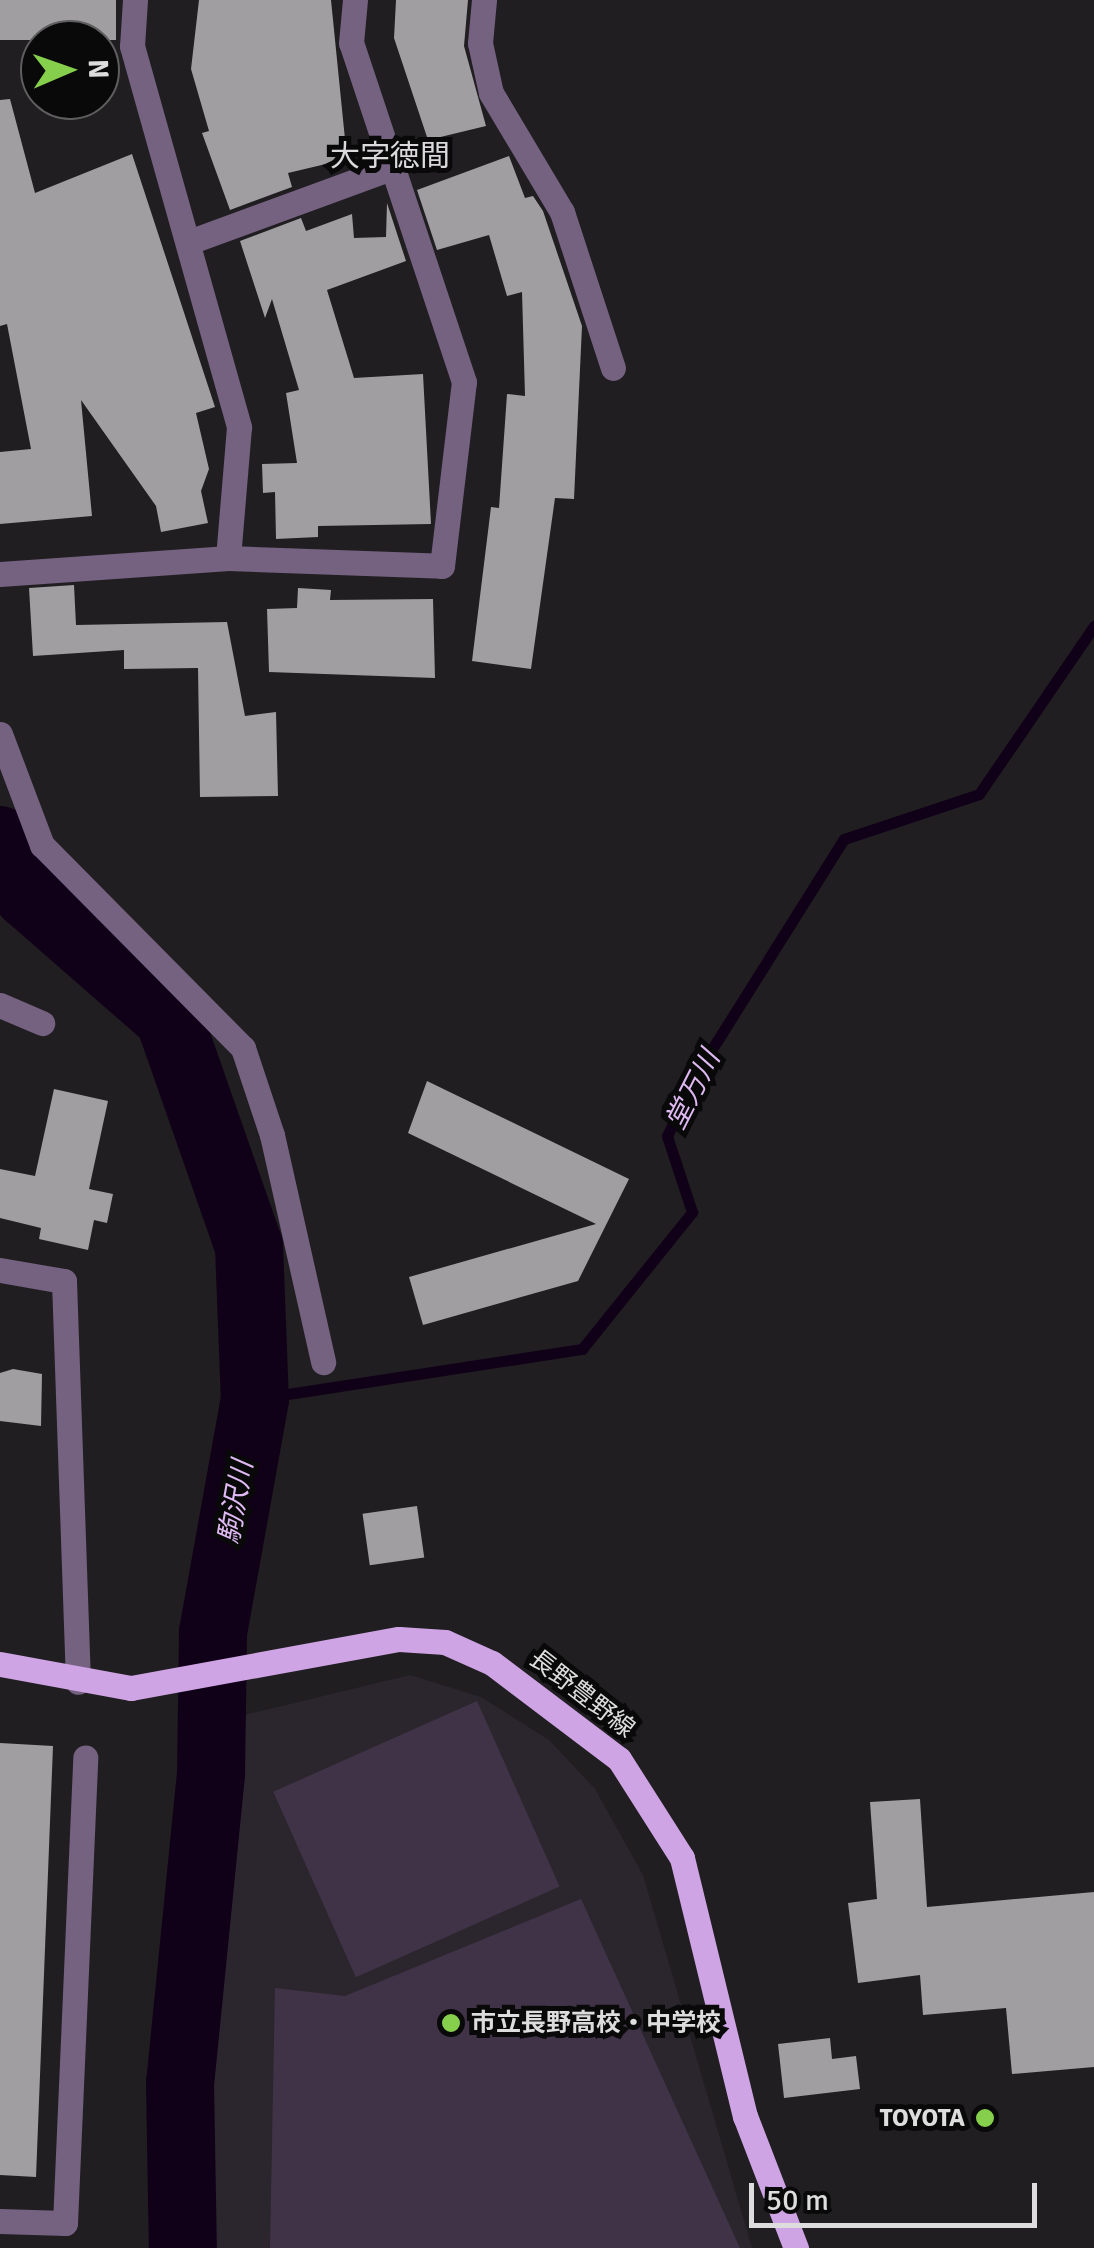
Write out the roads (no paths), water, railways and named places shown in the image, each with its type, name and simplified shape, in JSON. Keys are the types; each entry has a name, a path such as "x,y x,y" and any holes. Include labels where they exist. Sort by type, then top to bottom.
{"main road":[{"name":"長野豊野線","path":"0,1664 78,1682 182,1684 399,1639 445,1642 492,1663 619,1759 682,1858 745,2116 796,2248"}],"street":[{"path":"134,0 132,46 239,426 228,558"},
{"path":"0,574 228,558 442,566 464,382 351,43 355,0"},
{"path":"484,0 480,43 492,93 562,212 613,368"},
{"path":"189,242 394,167"},
{"path":"0,734 42,846 243,1048 272,1135 323,1362"},
{"path":"0,1005 42,1023"},
{"path":"0,1270 64,1281 78,1682"},
{"path":"0,2221 65,2223 85,1757"}],"waterway":[{"name":"堂万川","path":"255,1399 582,1349 692,1212 667,1136 697,1073 844,839 979,794 1094,626"},
{"name":"駒沢川","path":"0,840 28,895 169,1018 249,1246 255,1399 213,1633 211,1774 180,2083 183,2248"}],"place":[{"name":"市立長野高校・中学校","path":"451,2023"},
{"name":"TOYOTA","path":"985,2118"}],"district":[{"name":"大字徳間","path":"390,157"}]}
